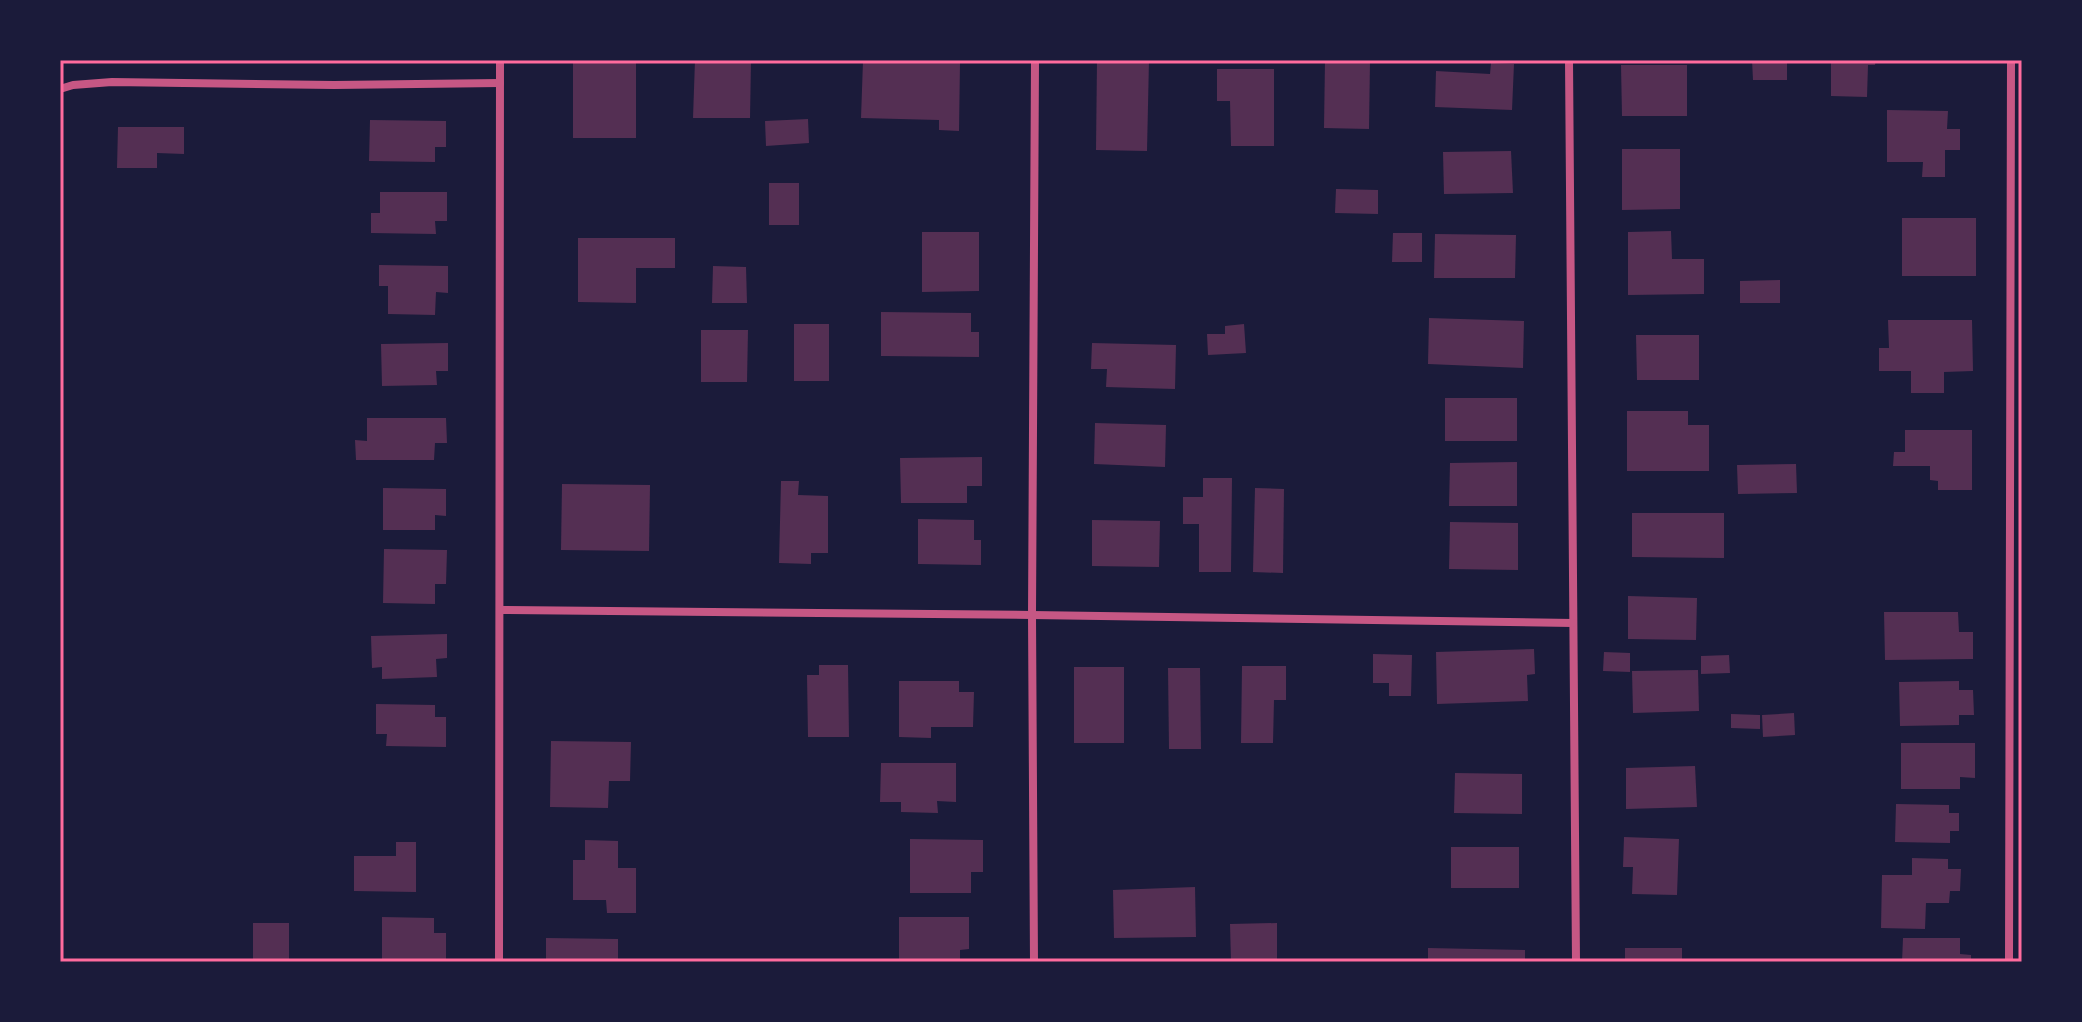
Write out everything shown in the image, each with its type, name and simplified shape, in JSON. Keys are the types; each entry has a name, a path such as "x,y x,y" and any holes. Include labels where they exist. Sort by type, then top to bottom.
{"street":[{"path":"499,962 500,60"},
{"path":"1034,962 1035,60"},
{"path":"1569,60 1576,962"},
{"path":"2009,962 2011,60"},
{"path":"60,89 112,82 334,85 500,83"},
{"path":"500,610 1573,623"}],"building":[{"path":"695,60 751,60 750,118 693,118"},
{"path":"1097,60 1149,60 1147,151 1096,150"},
{"path":"1325,60 1370,61 1369,129 1324,128"},
{"path":"1752,60 1787,60 1787,80 1753,80"},
{"path":"1831,60 1876,60 1875,65 1868,65 1867,97 1831,96"},
{"path":"573,61 636,61 636,138 573,138"},
{"path":"863,61 960,63 959,131 939,130 939,120 861,118"},
{"path":"1491,63 1514,64 1512,110 1435,107 1436,71 1490,74"},
{"path":"1621,65 1687,65 1687,116 1622,116"},
{"path":"1217,69 1274,69 1274,146 1231,146 1230,101 1217,101"},
{"path":"1887,110 1948,111 1947,129 1960,129 1960,150 1945,150 1945,177 1922,177 1923,162 1887,162"},
{"path":"808,119 809,143 766,146 765,121"},
{"path":"370,120 446,121 446,147 435,147 435,162 369,161"},
{"path":"118,127 184,127 184,154 157,153 157,168 117,168"},
{"path":"1622,149 1680,149 1680,209 1622,210"},
{"path":"1511,151 1513,193 1444,194 1443,152"},
{"path":"769,183 799,183 799,225 769,225"},
{"path":"1336,189 1378,190 1378,214 1335,213"},
{"path":"380,192 447,192 447,221 435,221 436,234 371,233 371,213 380,213"},
{"path":"1902,218 1976,218 1976,276 1902,276"},
{"path":"1671,231 1672,259 1704,259 1704,294 1628,295 1628,232"},
{"path":"922,232 979,232 979,291 922,292"},
{"path":"1393,233 1422,233 1422,262 1392,262"},
{"path":"1435,234 1516,235 1515,278 1434,278"},
{"path":"578,238 675,238 675,268 636,268 636,303 578,302"},
{"path":"379,265 448,266 448,293 436,292 435,315 388,314 388,286 379,286"},
{"path":"713,266 746,267 747,303 712,303"},
{"path":"1780,280 1780,303 1740,303 1740,281"},
{"path":"881,312 971,313 971,332 979,332 979,357 881,356"},
{"path":"1429,318 1524,321 1523,368 1428,364"},
{"path":"1888,320 1972,320 1973,371 1944,372 1944,393 1911,393 1911,371 1879,371 1879,348 1889,348"},
{"path":"794,324 829,324 829,381 794,381"},
{"path":"1244,324 1246,353 1208,355 1207,334 1225,334 1225,326"},
{"path":"701,330 748,330 747,382 701,382"},
{"path":"1636,335 1699,335 1699,380 1637,380"},
{"path":"448,343 448,371 436,371 437,385 382,386 381,344"},
{"path":"1092,343 1176,345 1175,389 1106,387 1107,369 1091,369"},
{"path":"1445,398 1517,398 1517,441 1445,441"},
{"path":"1627,411 1688,411 1688,425 1709,425 1709,471 1627,471"},
{"path":"367,418 446,418 447,443 435,443 434,460 356,460 355,440 367,441"},
{"path":"1095,423 1166,425 1165,467 1094,464"},
{"path":"1905,430 1972,430 1972,490 1938,490 1938,481 1930,480 1930,466 1893,466 1894,452 1905,452"},
{"path":"982,457 982,486 967,486 967,503 901,503 900,458"},
{"path":"1517,462 1517,506 1449,506 1450,463"},
{"path":"1796,464 1797,493 1738,494 1737,465"},
{"path":"1203,478 1232,478 1231,572 1199,572 1199,524 1183,524 1183,497 1203,497"},
{"path":"781,481 799,481 798,495 828,496 828,553 811,553 811,564 779,563"},
{"path":"562,484 650,485 649,551 561,550"},
{"path":"383,488 446,489 446,516 435,515 435,530 383,530"},
{"path":"1255,488 1284,489 1283,573 1253,572"},
{"path":"1632,513 1724,513 1724,558 1632,557"},
{"path":"918,519 974,520 974,540 981,540 981,565 918,564"},
{"path":"1092,520 1160,521 1159,567 1092,566"},
{"path":"1450,522 1518,523 1518,570 1449,569"},
{"path":"384,549 447,550 446,584 435,584 435,604 383,603"},
{"path":"1628,596 1697,598 1696,640 1628,639"},
{"path":"1884,612 1958,612 1959,632 1973,632 1973,659 1885,660"},
{"path":"447,634 447,658 436,659 437,677 382,679 382,667 372,668 371,636"},
{"path":"1534,649 1535,674 1527,675 1528,701 1437,704 1436,652"},
{"path":"1604,652 1630,653 1630,672 1603,671"},
{"path":"1373,654 1412,655 1411,696 1389,696 1389,683 1373,683"},
{"path":"1729,655 1730,673 1701,674 1701,656"},
{"path":"819,665 848,665 849,737 808,737 807,675 819,675"},
{"path":"1242,666 1286,666 1286,700 1274,700 1273,743 1241,743"},
{"path":"1074,667 1124,667 1124,743 1074,743"},
{"path":"1168,668 1200,668 1201,749 1169,749"},
{"path":"1698,670 1699,711 1633,713 1632,671"},
{"path":"899,681 959,681 959,692 974,692 973,727 931,727 931,738 899,737"},
{"path":"1959,681 1959,690 1973,690 1974,715 1959,715 1959,725 1900,726 1899,682"},
{"path":"376,704 435,705 435,717 446,717 446,747 386,746 387,734 376,734"},
{"path":"1794,713 1795,735 1763,737 1762,715"},
{"path":"1731,714 1760,715 1760,729 1731,728"},
{"path":"551,741 631,742 630,781 609,781 608,808 550,807"},
{"path":"1901,743 1975,743 1975,778 1960,777 1960,789 1901,789"},
{"path":"881,763 956,763 956,802 937,801 938,813 901,812 901,802 880,802"},
{"path":"1695,766 1697,807 1626,809 1626,768"},
{"path":"1455,773 1522,774 1522,814 1454,813"},
{"path":"1896,804 1949,805 1949,813 1959,813 1959,831 1950,831 1950,843 1895,842"},
{"path":"1624,837 1679,839 1677,895 1632,894 1633,867 1623,867"},
{"path":"910,839 983,840 983,872 971,872 971,893 910,893"},
{"path":"585,840 618,841 618,868 636,868 636,913 607,913 606,900 573,900 573,860 585,860"},
{"path":"396,842 416,842 416,892 354,891 354,856 396,856"},
{"path":"1451,847 1519,847 1519,888 1451,888"},
{"path":"1912,858 1948,859 1948,869 1961,869 1960,891 1950,891 1949,903 1926,903 1925,929 1881,928 1882,875 1912,875"},
{"path":"1195,887 1196,937 1114,938 1113,890"},
{"path":"382,917 434,918 434,933 446,933 446,960 382,959"},
{"path":"899,917 969,917 969,949 960,950 960,961 899,961"},
{"path":"253,923 289,923 289,962 253,962"},
{"path":"1277,923 1277,962 1231,962 1230,924"},
{"path":"546,938 618,939 618,962 546,962"},
{"path":"1903,938 1960,938 1960,954 1971,955 1971,962 1902,962"},
{"path":"1428,948 1525,950 1525,962 1428,962"},
{"path":"1625,948 1682,948 1682,962 1625,962"}]}
